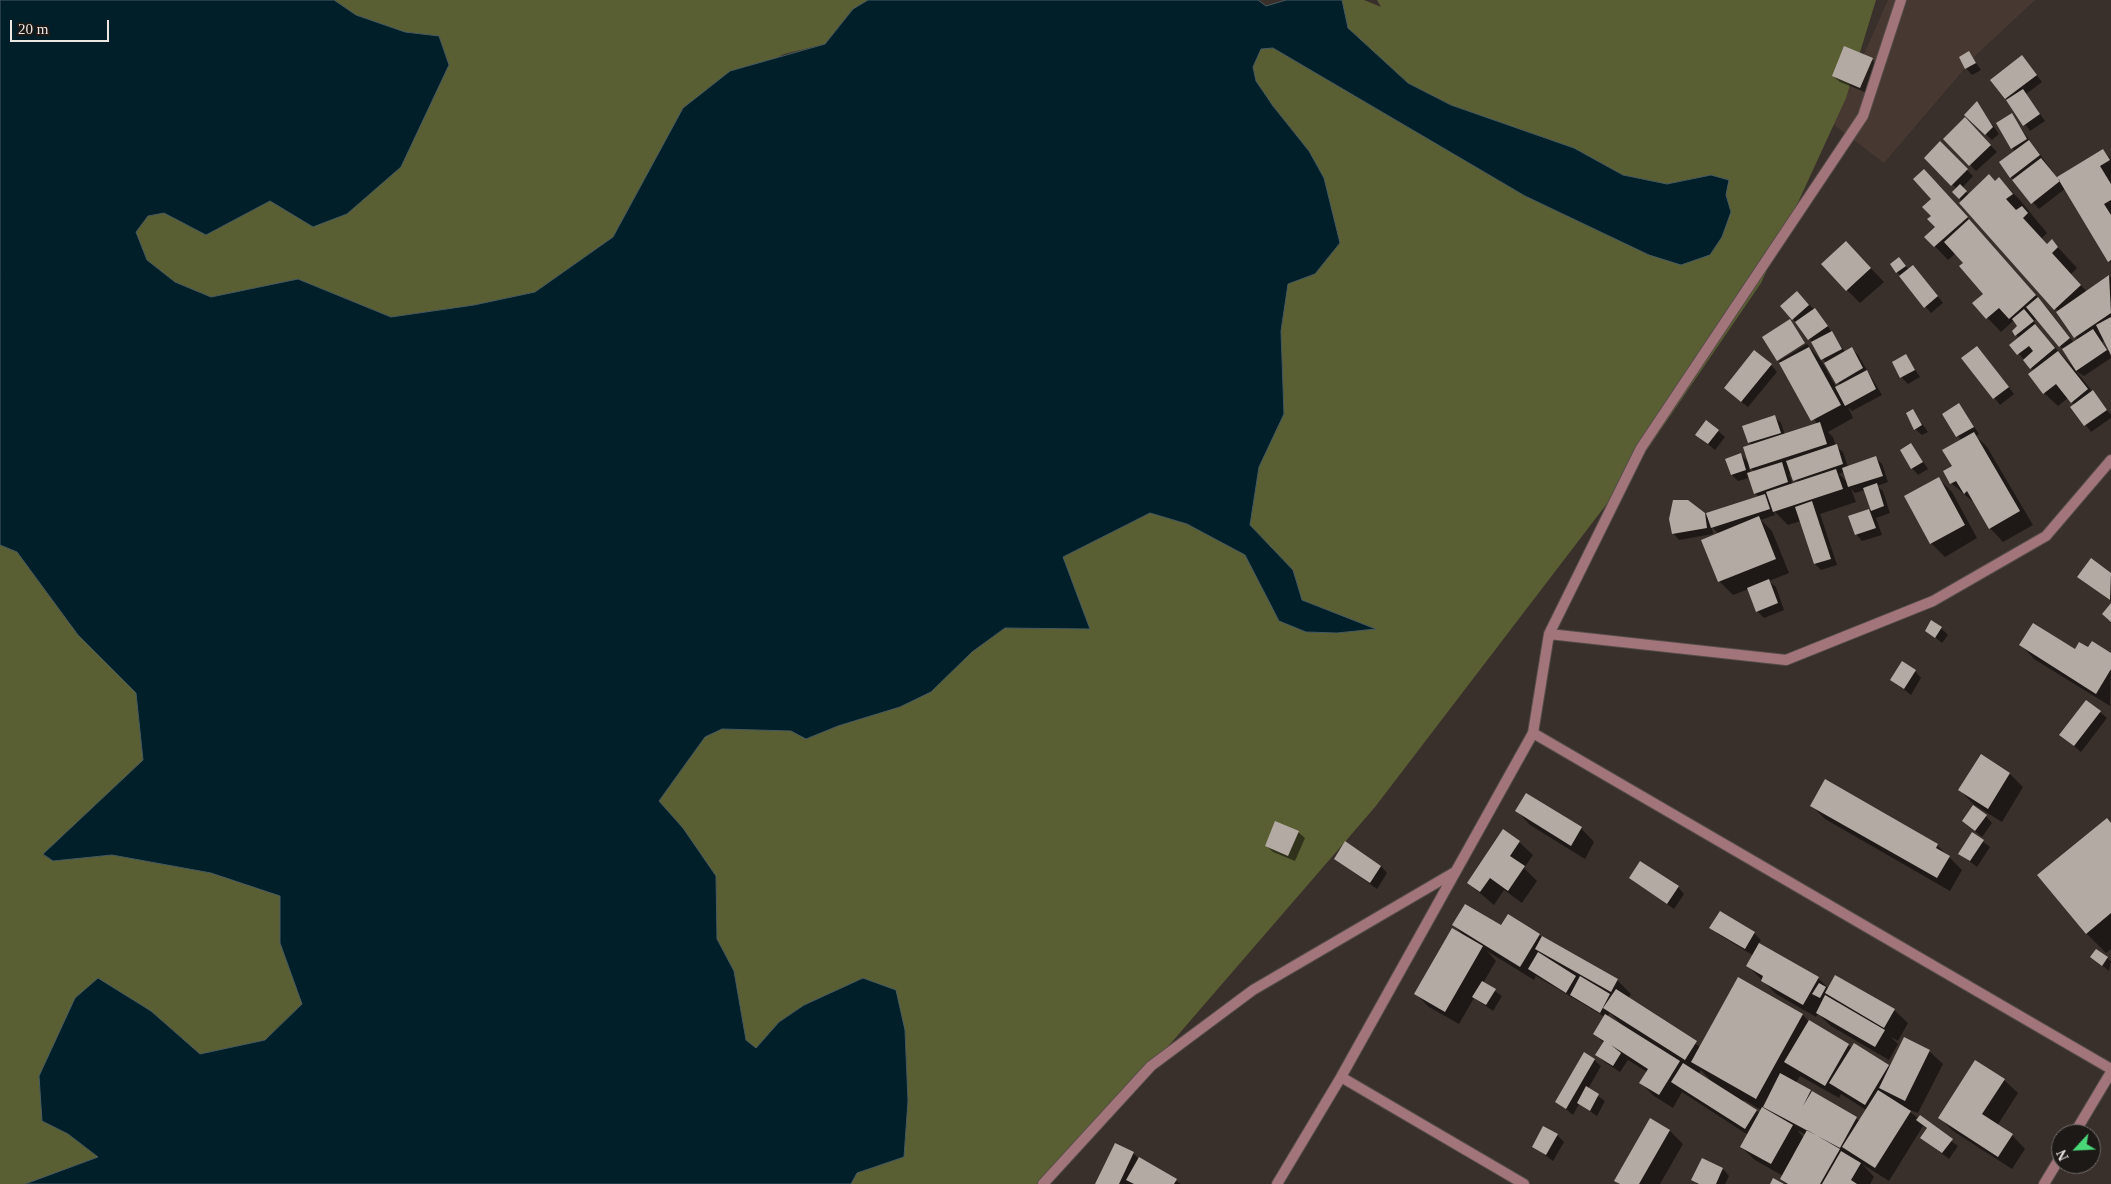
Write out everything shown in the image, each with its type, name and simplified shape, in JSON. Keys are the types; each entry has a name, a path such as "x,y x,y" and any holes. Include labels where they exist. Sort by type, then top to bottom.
{"street":[{"path":"1277,1184 1341,1077 1533,733 1549,634 1641,448 1864,116 1902,0"},
{"path":"1549,634 1786,660 1933,601 2046,536 2111,460"},
{"path":"1533,733 2111,1071 2080,1124"},
{"path":"1043,1184 1151,1066 1253,990 1456,872"},
{"path":"1341,1077 1524,1184"},
{"path":"2044,1184 2051,1172"}],"shaded area":[{"path":"1888,0 2035,0 1977,54 1884,163 1833,124"}],"green space":[{"path":"334,0 868,0 853,9 825,44 784,54 683,108 613,237 535,292 474,305 391,317 298,279 211,297 175,282 147,260 136,232 148,216 164,213 206,235 270,201 449,65 439,36 405,32 356,15"},
{"path":"1342,0 1364,0 1381,7 1377,0 1876,0 1846,98 1761,283 1638,463 1375,807 1133,1087 1039,1184 851,1184 857,1173 904,1157 908,1101 905,1030 804,1005 779,1022 756,1049 746,1040 734,971 717,939 716,876 659,801 705,737 722,729 791,731 806,739 838,726 972,652 1005,628 1089,629 1063,557 1150,513 1187,524 1245,555 1279,621 1306,632 1337,633 1375,629 1302,600 1293,570 1250,525 1259,467 1284,414 1281,331 1288,283 1315,274 1340,243 1324,178 1309,151 1273,106 1256,81 1253,67 1261,49 1273,48 1525,196 1649,255 1731,212 1726,195 1711,175 1667,184 1623,175 1574,148 1451,105 1408,83 1348,28"},
{"path":"0,545 17,552 78,635 136,693 143,760 43,855 53,861 112,855 211,873 280,896 280,943 302,1004 265,1040 200,1054 151,1011 42,1121 68,1134 98,1157 25,1184 0,1184"}],"water":[{"path":"0,0 334,0 356,15 405,32 439,36 449,65 401,167 347,214 313,227 270,201 206,235 164,213 148,216 136,232 147,260 175,282 211,297 298,279 391,317 474,305 535,292 613,237 683,108 730,71 825,44 853,9 868,0 1258,0 1266,6 1286,0 1342,0 1348,28 1408,83 1451,105 1574,148 1623,175 1667,184 1711,175 1729,180 1726,195 1731,212 1722,237 1710,255 1681,265 1649,255 1525,196 1273,48 1261,49 1253,67 1256,81 1273,106 1309,151 1324,178 1340,243 1315,274 1288,284 1281,331 1284,414 1259,467 1250,525 1293,570 1302,600 1376,629 1337,633 1306,632 1279,621 1245,555 1187,524 1150,513 1063,557 1090,629 1005,628 972,652 931,692 900,707 838,726 806,739 791,731 722,729 705,737 659,801 683,828 716,876 717,939 734,971 746,1040 756,1048 779,1022 804,1005 863,978 896,990 905,1030 908,1101 904,1157 857,1173 851,1184 25,1184 98,1157 68,1134 42,1121 39,1076 75,998 98,978 151,1011 200,1054 265,1040 302,1004 280,943 280,896 211,873 112,855 53,861 43,854 143,760 136,693 78,635 17,552 0,545"}],"building":[{"path":"1844,46 1873,58 1860,88 1832,76"},
{"path":"1969,51 1976,63 1965,69 1959,57"},
{"path":"2022,55 2037,75 2005,99 1990,80"},
{"path":"2023,89 2040,114 2023,126 2006,100"},
{"path":"1977,101 1993,127 1985,135 1964,115"},
{"path":"2012,113 2027,139 2011,149 1996,123"},
{"path":"1965,117 1991,145 1969,166 1943,139"},
{"path":"2029,140 2040,155 2010,178 1999,162"},
{"path":"1940,141 1968,169 1951,186 1924,158"},
{"path":"2103,149 2110,160 2100,166 2111,184 2111,200 2104,204 2111,215 2111,260 2108,262 2057,177"},
{"path":"2041,158 2060,181 2031,204 2012,180"},
{"path":"1924,169 1968,217 1934,247 1924,237 1935,227 1927,219 1931,216 1922,207 1931,199 1913,179"},
{"path":"1989,174 1995,181 1999,177 2013,194 2006,199 2016,210 2022,206 2028,213 2023,218 2047,244 2052,239 2058,247 2052,253 2081,285 2054,310 1959,203"},
{"path":"1960,184 1967,191 1959,199 1952,192"},
{"path":"1969,219 2036,295 2009,319 1999,308 1986,319 1972,303 1983,294 1959,266 1963,263 1944,242"},
{"path":"1846,241 1871,268 1846,291 1821,264"},
{"path":"1899,257 1906,266 1896,273 1890,264"},
{"path":"1913,265 1938,296 1924,308 1899,276"},
{"path":"2109,275 2111,313 2074,338 2056,312"},
{"path":"1797,291 1809,305 1792,320 1780,306"},
{"path":"2038,297 2070,338 2059,347 2026,307"},
{"path":"1815,308 1828,326 1808,340 1795,322"},
{"path":"2024,309 2034,321 2015,336 2012,331 2017,326 2012,319"},
{"path":"2111,317 2111,355 2096,325"},
{"path":"1790,319 1805,343 1777,361 1762,337"},
{"path":"2035,324 2055,348 2030,369 2023,360 2033,351 2029,346 2017,355 2009,345"},
{"path":"2093,329 2107,350 2076,371 2062,349"},
{"path":"1832,331 1842,349 1821,360 1811,342"},
{"path":"1977,346 2009,387 1993,399 1961,358"},
{"path":"1809,347 1841,405 1811,421 1779,363"},
{"path":"1852,347 1863,368 1836,384 1824,363"},
{"path":"1754,350 1772,364 1741,402 1724,388"},
{"path":"2058,351 2088,389 2071,403 2056,384 2043,394 2028,374"},
{"path":"1906,354 1915,370 1900,378 1892,362"},
{"path":"1867,370 1876,389 1845,406 1835,387"},
{"path":"2093,390 2107,410 2084,426 2070,407"},
{"path":"1959,403 1974,427 1956,437 1942,414"},
{"path":"1913,409 1922,425 1914,430 1906,413"},
{"path":"1775,415 1781,433 1748,443 1742,426"},
{"path":"1706,420 1719,430 1708,444 1695,435"},
{"path":"1820,422 1827,444 1750,469 1743,447"},
{"path":"1974,432 2020,511 1989,529 1967,491 1964,494 1956,481 1950,484 1943,471 1952,466 1942,450"},
{"path":"1911,443 1923,462 1911,469 1900,450"},
{"path":"1837,444 1843,464 1793,481 1786,461"},
{"path":"1741,453 1746,470 1731,475 1725,459"},
{"path":"1876,456 1883,476 1848,487 1842,468"},
{"path":"1782,462 1788,482 1754,494 1747,473"},
{"path":"1836,469 1843,489 1773,512 1766,492"},
{"path":"1939,477 1965,525 1930,544 1904,496"},
{"path":"1877,483 1884,506 1871,511 1863,488"},
{"path":"1765,494 1770,509 1711,528 1706,513"},
{"path":"1673,500 1688,500 1705,513 1707,528 1672,534 1669,519"},
{"path":"1812,501 1831,559 1814,564 1795,507"},
{"path":"1869,509 1876,528 1855,535 1848,516"},
{"path":"1759,516 1776,559 1718,582 1701,540"},
{"path":"2091,558 2111,573 2110,600 2077,577"},
{"path":"1769,579 1778,603 1756,612 1747,588"},
{"path":"2111,603 2111,622 2102,614"},
{"path":"1931,620 1942,627 1935,638 1925,631"},
{"path":"2033,623 2075,649 2079,642 2088,647 2092,641 2111,653 2111,669 2096,694 2019,645"},
{"path":"1902,661 1916,670 1904,689 1890,680"},
{"path":"2086,700 2101,711 2074,746 2059,735"},
{"path":"1981,754 2010,773 1988,809 1958,790"},
{"path":"1825,779 1938,844 1936,848 1950,856 1937,878 1810,806"},
{"path":"1526,793 1582,827 1571,846 1515,811"},
{"path":"1973,805 1987,815 1975,831 1962,821"},
{"path":"2107,818 2111,823 2111,913 2086,934 2037,875"},
{"path":"1275,821 1299,831 1288,856 1265,846"},
{"path":"1503,829 1520,841 1510,856 1525,866 1508,891 1490,878 1480,892 1467,883"},
{"path":"1972,832 1984,840 1970,861 1958,854"},
{"path":"1345,841 1381,866 1370,883 1334,859"},
{"path":"1640,861 1679,886 1667,904 1629,878"},
{"path":"1465,904 1501,925 1508,914 1540,934 1520,967 1452,925"},
{"path":"1720,911 1755,932 1745,949 1709,928"},
{"path":"1452,928 1483,946 1445,1012 1414,994"},
{"path":"1542,936 1618,979 1611,992 1535,949"},
{"path":"1759,943 1819,977 1803,1005 1761,981 1763,976 1746,966"},
{"path":"2096,949 2108,957 2102,966 2090,957"},
{"path":"1538,952 1576,976 1566,993 1528,969"},
{"path":"1835,975 1895,1009 1884,1028 1825,993"},
{"path":"1580,976 1610,994 1600,1013 1570,995"},
{"path":"1738,977 1803,1014 1756,1099 1691,1062"},
{"path":"1482,981 1496,989 1486,1005 1472,997"},
{"path":"1819,983 1826,987 1820,998 1812,994"},
{"path":"1616,989 1697,1041 1685,1060 1603,1008"},
{"path":"1825,995 1885,1030 1875,1047 1816,1013"},
{"path":"1605,1014 1680,1061 1659,1095 1639,1083 1648,1069 1611,1045 1621,1053 1613,1066 1595,1055 1604,1041 1593,1034"},
{"path":"1809,1020 1849,1044 1825,1086 1784,1062"},
{"path":"1904,1037 1930,1050 1905,1101 1879,1088"},
{"path":"1854,1043 1889,1065 1865,1105 1829,1083"},
{"path":"1584,1052 1595,1059 1566,1109 1555,1102"},
{"path":"1975,1060 2005,1079 1982,1114 2013,1134 1998,1157 1938,1118"},
{"path":"1683,1063 1757,1110 1745,1129 1671,1082"},
{"path":"1780,1073 1811,1090 1803,1106 1812,1091 1857,1117 1840,1148 1763,1107"},
{"path":"1586,1086 1599,1094 1590,1111 1577,1103"},
{"path":"1878,1090 1911,1111 1875,1168 1842,1147"},
{"path":"1762,1107 1793,1125 1771,1164 1740,1147"},
{"path":"1920,1115 1953,1139 1942,1153 1920,1138 1927,1128 1916,1120"},
{"path":"1650,1118 1670,1130 1639,1184 1620,1184 1614,1181"},
{"path":"1543,1126 1558,1134 1546,1155 1532,1147"},
{"path":"1807,1130 1840,1149 1820,1184 1788,1184 1780,1179"},
{"path":"1115,1143 1134,1152 1119,1184 1095,1184"},
{"path":"1841,1151 1861,1163 1851,1180 1857,1184 1822,1184"},
{"path":"1139,1157 1177,1179 1174,1184 1134,1184 1126,1180"},
{"path":"1702,1158 1723,1168 1716,1184 1699,1184 1691,1180"},
{"path":"1773,1178 1784,1184 1770,1184"}]}
